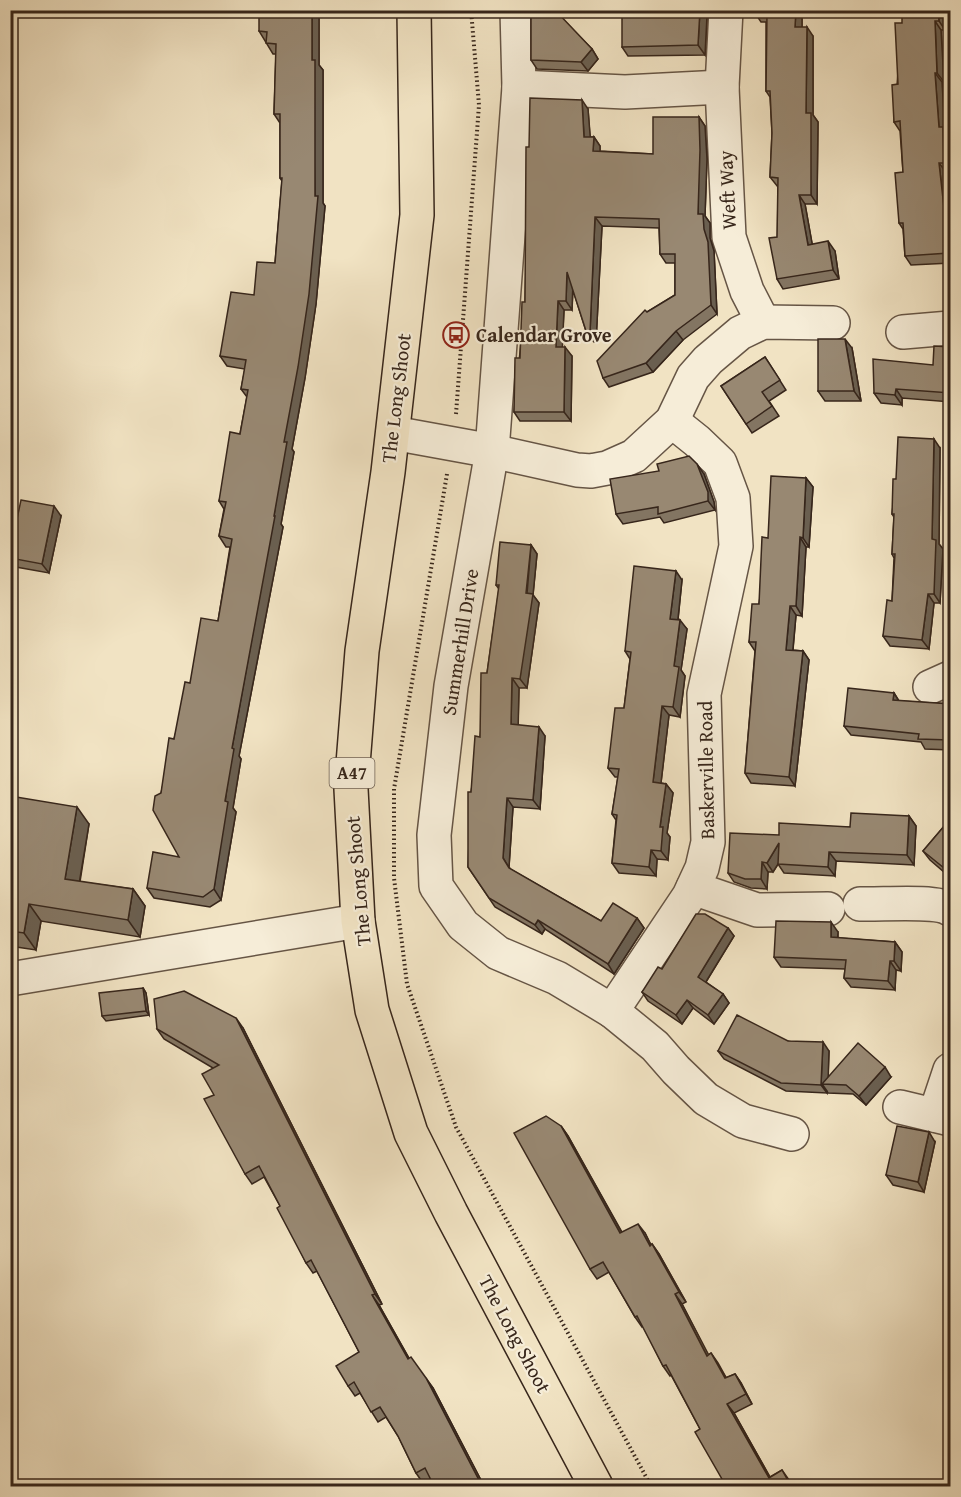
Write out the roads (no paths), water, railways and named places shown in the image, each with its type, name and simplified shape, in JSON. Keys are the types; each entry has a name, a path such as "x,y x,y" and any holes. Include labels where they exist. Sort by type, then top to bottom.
{"main road":[{"name":"The Long Shoot","path":"414,10 417,215 393,433 362,651 351,789 358,921 372,1010 411,1133 596,1486"}],"street":[{"name":"Summerhill Drive","path":"517,10 519,87 492,451 451,686 434,835 436,886 463,925 498,953 557,978 612,1011"},
{"name":"Weft Way","path":"726,10 722,87 729,237 747,291 763,322"},
{"path":"519,87 625,92 722,87"},
{"path":"393,433 492,451 577,470 591,471 607,468 634,456 672,421 693,377 740,333 763,322 833,323"},
{"path":"903,332 951,328"},
{"name":"Baskerville Road","path":"612,1011 693,888 702,868 708,842 704,694 736,546 734,498 720,463 698,441 672,421"},
{"path":"693,888 757,910 930,905 946,906 951,909"},
{"path":"10,979 358,921"},
{"path":"612,1011 655,1046 706,1099 742,1121 792,1134"},
{"path":"900,1107 943,1117 941,1093 951,1070"}],"place":[{"name":"Calendar Grove","path":"456,335"}]}
